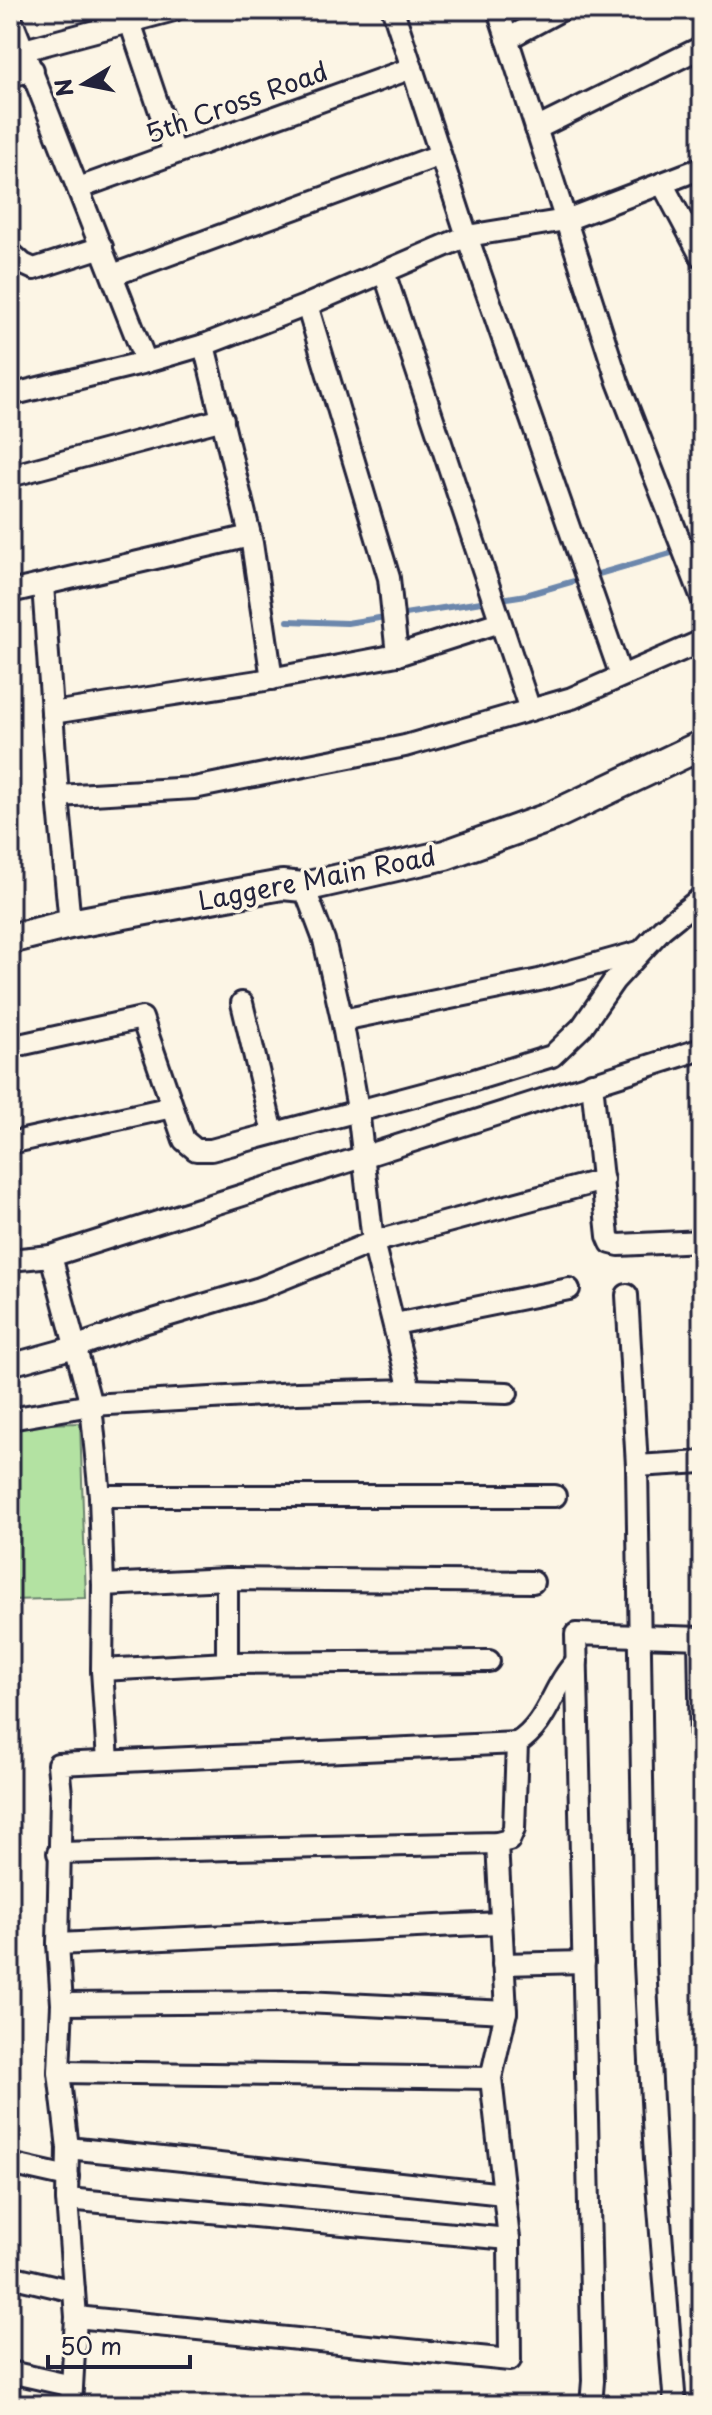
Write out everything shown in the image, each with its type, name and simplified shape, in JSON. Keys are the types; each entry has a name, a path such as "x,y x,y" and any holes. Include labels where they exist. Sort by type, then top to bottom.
{"street":[{"path":"24,50 174,10"},
{"path":"393,10 467,236 621,676"},
{"path":"498,10 618,382 702,598"},
{"path":"507,39 561,10"},
{"path":"10,16 146,362"},
{"path":"130,22 174,153"},
{"path":"536,129 702,47"},
{"name":"5th Cross Road","path":"79,188 412,68"},
{"path":"10,76 33,70"},
{"path":"113,275 440,155"},
{"path":"10,395 204,345 307,305 467,236 566,220 702,168"},
{"path":"662,183 702,258"},
{"path":"10,252 34,269 102,247"},
{"path":"384,272 530,710"},
{"path":"307,305 389,578 397,655"},
{"path":"204,345 250,536 272,679"},
{"path":"10,476 223,419"},
{"path":"10,592 250,536"},
{"path":"43,585 70,924"},
{"path":"52,713 272,679 397,655 500,622"},
{"path":"58,796 208,785 405,746 572,698 702,641"},
{"name":"Laggere Main Road","path":"10,939 70,924 282,885 304,887 445,855 548,818 702,745"},
{"path":"304,887 324,940 342,1020 365,1156 373,1242 410,1390"},
{"path":"10,1047 142,1018 184,1140 196,1150 211,1150 471,1081 552,1056 582,1027 614,981 662,929 700,904"},
{"path":"342,1020 539,980 641,952"},
{"path":"242,1003 273,1133"},
{"path":"10,1260 51,1256 702,1049"},
{"path":"592,1083 611,1243 702,1241"},
{"path":"10,1143 172,1107"},
{"path":"10,1365 260,1288 373,1242 603,1180"},
{"path":"51,1256 91,1405 100,1496 102,1670 108,1761"},
{"path":"395,1324 569,1289"},
{"path":"627,1295 637,1466 645,1964 655,2159 675,2405"},
{"path":"10,1419 91,1405 297,1393 410,1390 507,1393"},
{"path":"637,1466 702,1462"},
{"path":"100,1496 555,1496"},
{"path":"103,1585 227,1579 533,1582"},
{"path":"227,1579 227,1663"},
{"path":"591,2405 593,2381 576,1634 701,1638 701,1749"},
{"path":"102,1670 227,1663 489,1661"},
{"path":"10,2372 72,2396 76,2317 67,2199 68,2148 59,2072 62,2004 58,1944 61,1794 58,1764 517,1743 539,1725 564,1674 577,1661"},
{"path":"58,1853 497,1843 509,1840 514,1829 517,1743"},
{"path":"76,2317 510,2360 509,2239 491,2078 506,2012 497,1843"},
{"path":"58,1944 500,1923"},
{"path":"503,1964 584,1962"},
{"path":"62,2004 306,2002 506,2012"},
{"path":"59,2072 491,2078"},
{"path":"68,2148 504,2194"},
{"path":"10,2164 68,2177"},
{"path":"67,2199 509,2239"},
{"path":"10,2276 74,2291"}],"green space":[{"path":"80,1423 86,1598 10,1600 10,1425"}],"waterway":[{"path":"288,621 347,623 526,595 702,544"}]}
